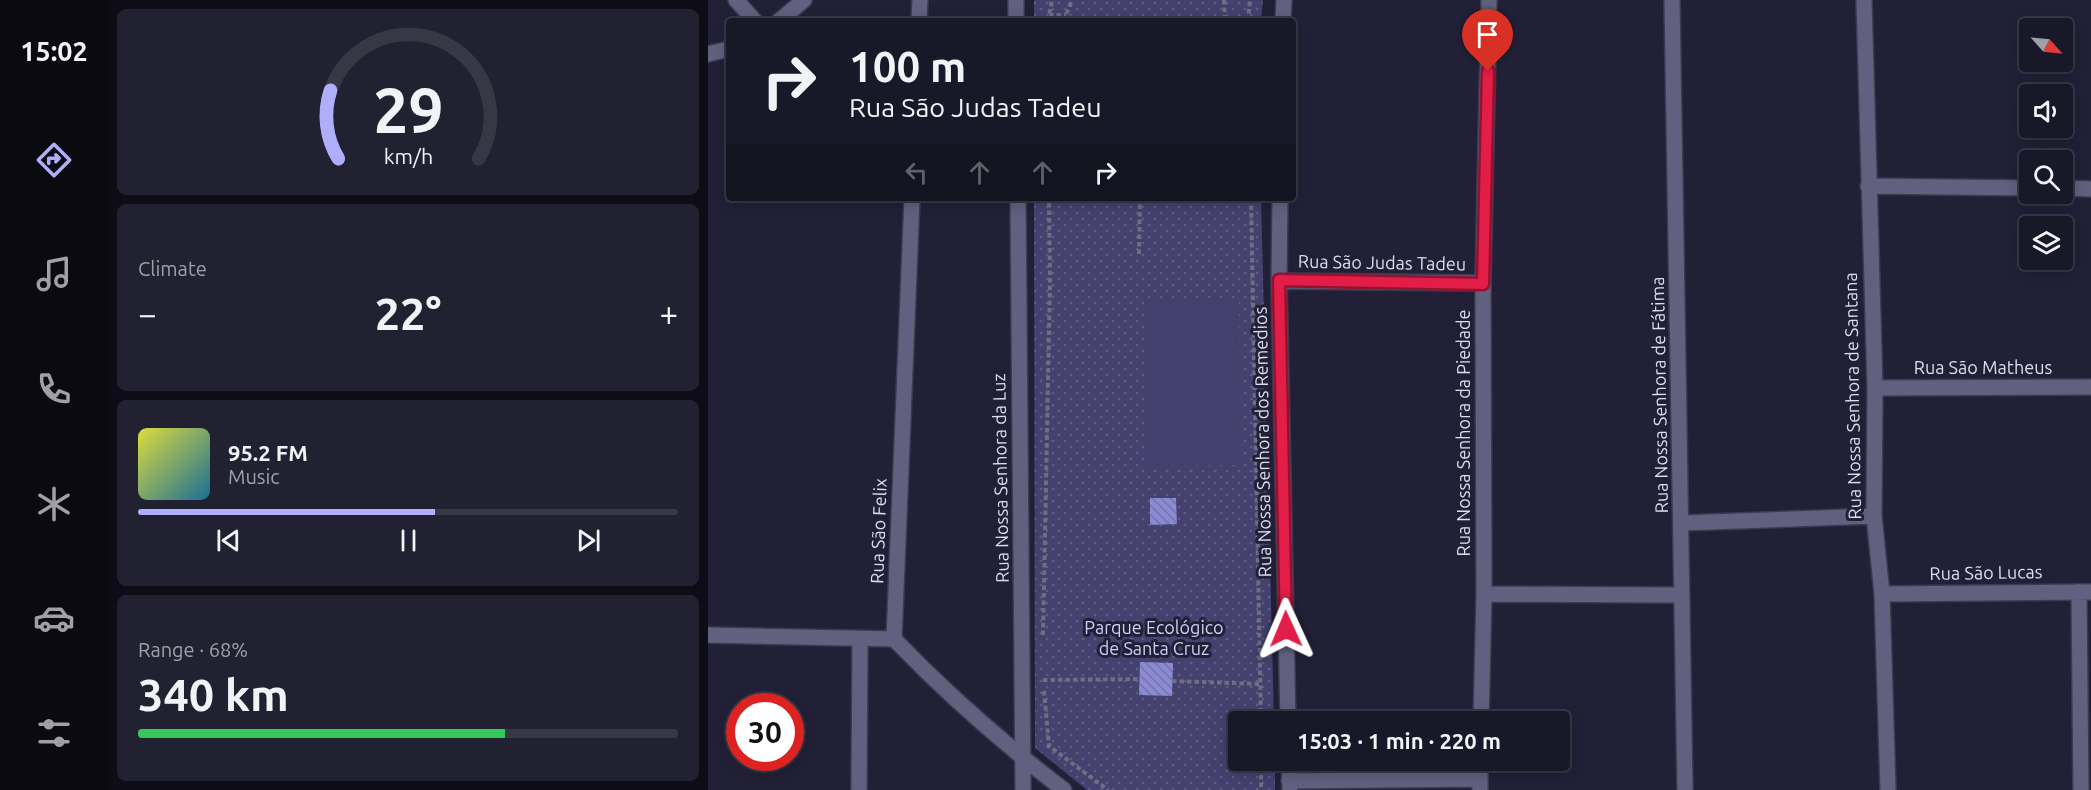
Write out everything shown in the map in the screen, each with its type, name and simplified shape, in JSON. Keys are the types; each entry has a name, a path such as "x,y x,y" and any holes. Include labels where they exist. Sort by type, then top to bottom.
{"street":[{"path":"736,0 752,18"},
{"path":"783,18 804,0"},
{"path":"919,18 920,0"},
{"path":"1016,0 1016,18"},
{"path":"1283,18 1284,0"},
{"name":"Rua Nossa Senhora da Piedade","path":"1481,711 1484,594 1483,284 1489,0"},
{"name":"Rua Nossa Senhora de Fátima","path":"1672,0 1685,790"},
{"name":"Rua Nossa Senhora de Santana","path":"1864,0 1875,388 1874,516 1882,594 1888,790"},
{"path":"708,54 726,50"},
{"path":"1868,186 2019,188"},
{"path":"2073,189 2091,189"},
{"name":"Rua São Felix","path":"894,639 912,201"},
{"name":"Rua Nossa Senhora da Luz","path":"1018,201 1023,790"},
{"name":"Rua Nossa Senhora dos Remedios","path":"1280,201 1279,280 1288,711"},
{"name":"Rua São Judas Tadeu","path":"1279,280 1483,284"},
{"name":"Rua São Matheus","path":"1875,388 2091,387"},
{"path":"1682,523 1874,516"},
{"path":"2081,790 2085,592"},
{"name":"Rua São Lucas","path":"1882,594 2085,592"},
{"path":"1484,594 1681,595"},
{"path":"708,635 894,639 926,673 1023,758 1064,790"},
{"path":"859,790 860,640"},
{"path":"1289,786 1480,785"}],"path":[{"path":"1048,18 1052,0"},
{"path":"1066,18 1072,0"},
{"path":"1224,0 1225,18"},
{"path":"1248,18 1250,0"},
{"path":"1049,15 1066,15"},
{"path":"1043,645 1049,201"},
{"path":"1139,254 1140,201"},
{"path":"1251,201 1261,711"},
{"path":"1043,668 1049,746 1108,790"},
{"path":"1043,680 1140,679"},
{"path":"1172,681 1260,684"},
{"path":"1261,771 1261,790"}],"green space":[{"path":"1034,0 1263,0 1261,18 1034,18"},
{"name":"Parque Ecológico de Santa Cruz","path":"1034,201 1261,201 1274,711 1228,711 1228,771 1275,771 1275,790 1087,790 1035,748"},
{"path":"1239,299 1241,465 1147,466 1144,301"}],"building":[{"path":"1150,498 1176,498 1177,524 1150,525"},
{"path":"1140,662 1173,663 1172,696 1139,695"}],"route":[{"path":"1286,629 1279,280 1483,284 1488,71"}]}
